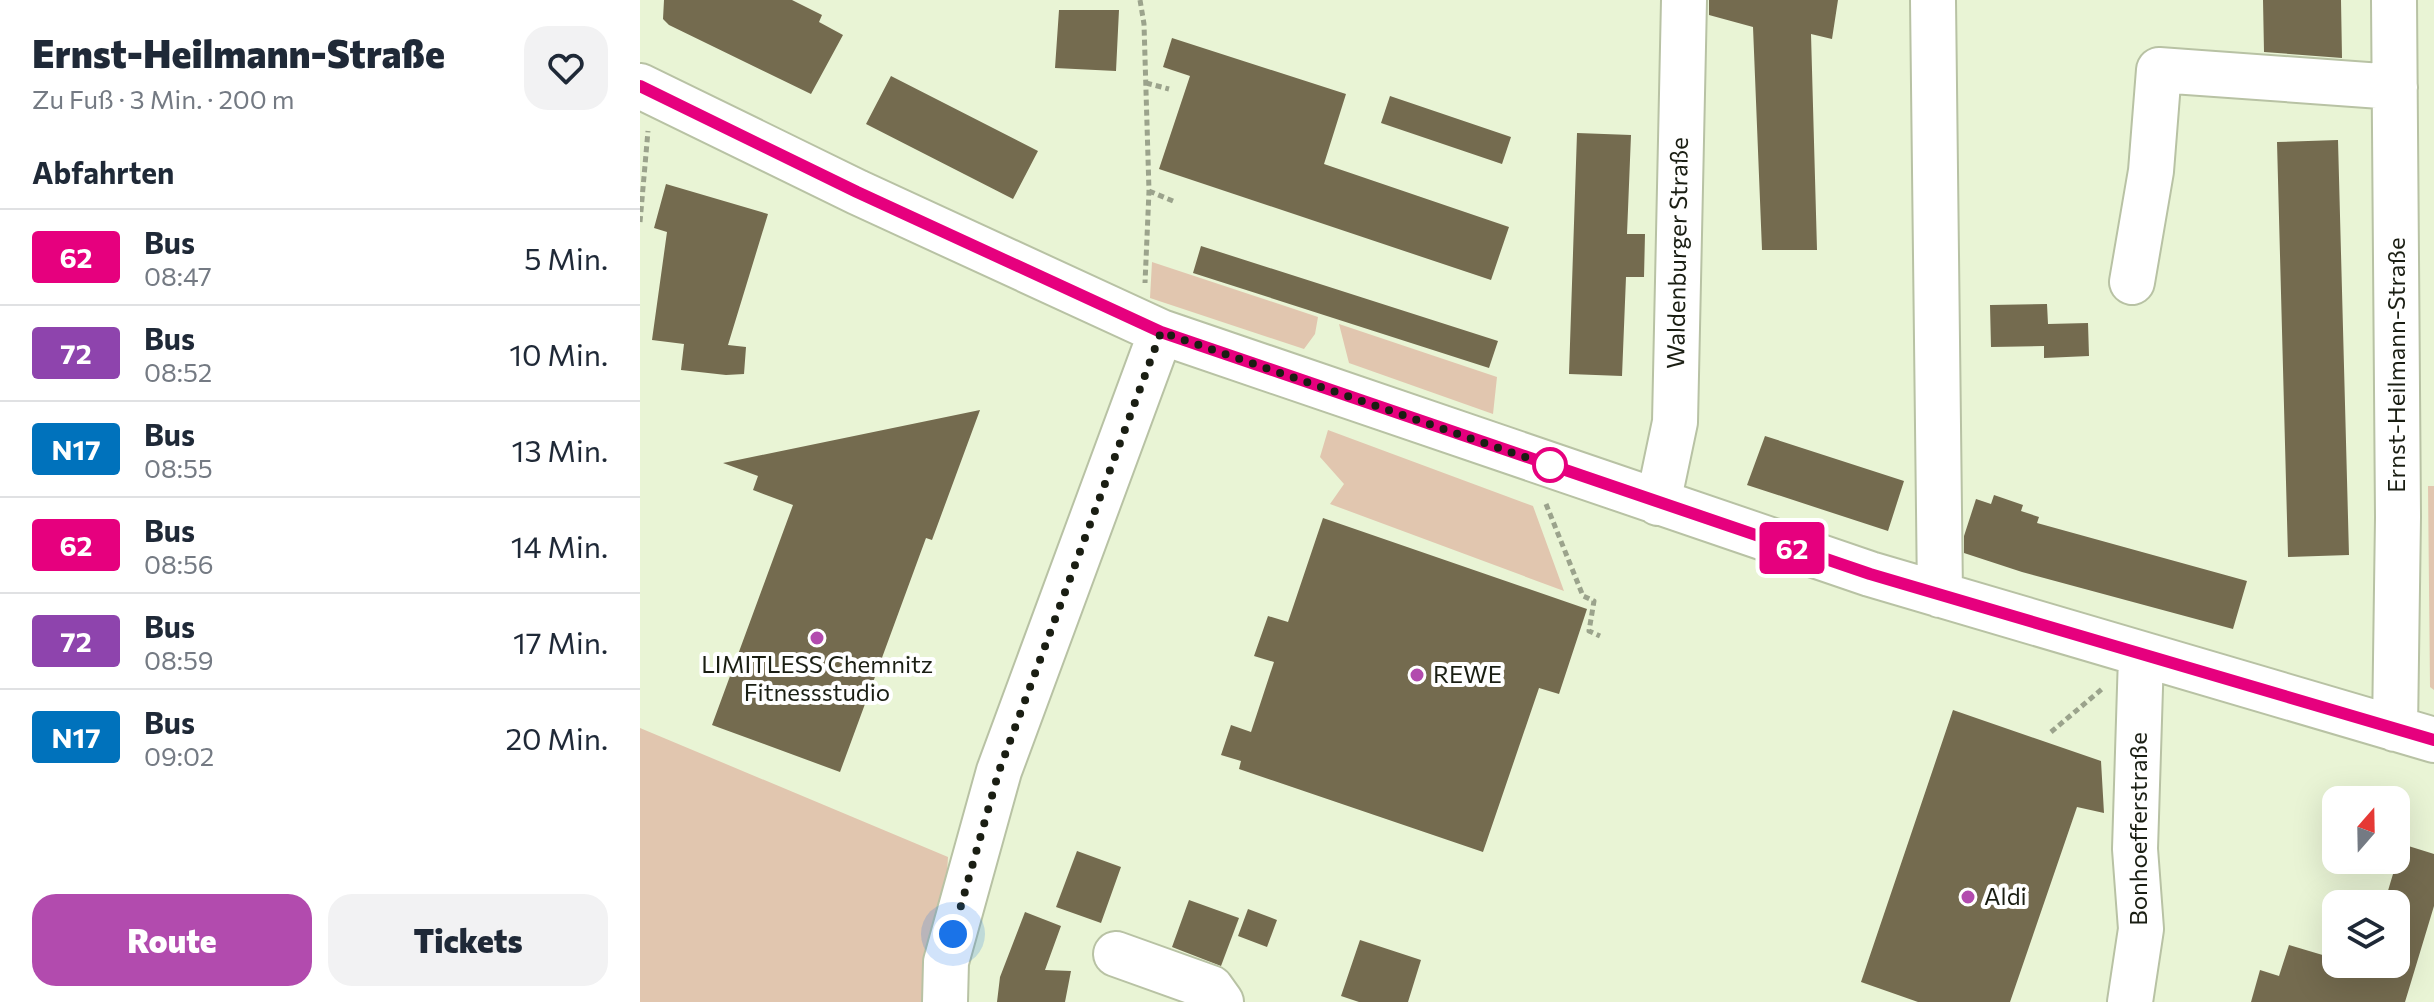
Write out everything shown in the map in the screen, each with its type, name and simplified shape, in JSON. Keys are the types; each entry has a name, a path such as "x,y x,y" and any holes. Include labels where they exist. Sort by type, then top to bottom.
{"street":[{"name":"Waldenburger Straße","path":"1658,503 1675,422 1684,0"},
{"path":"1933,0 1940,595"},
{"name":"Ernst-Heilmann-Straße","path":"2394,0 2395,87 2415,316 2398,517 2414,735"},
{"path":"2132,282 2151,171 2159,70 2395,87"},
{"path":"646,89 857,192 1152,328 1658,503 1940,595 2414,735"},
{"path":"945,1002 946,962 999,771 1152,328"},
{"name":"Bonhoefferstraße","path":"2130,1002 2141,929 2135,849 2141,656"},
{"path":"1116,954 1211,988 1221,1002"}],"path":[{"path":"1140,0 1144,24 1152,328"},
{"path":"1146,83 1169,89"},
{"path":"640,222 646,89"},
{"path":"1149,191 1173,201"},
{"path":"1542,462 1546,508 1583,596 1594,601 1589,631 1600,636"},
{"path":"2051,732 2141,656"}],"shaded area":[{"path":"1152,262 1318,317 1315,334 1304,349 1150,298"},
{"path":"1339,324 1497,377 1493,414 1349,363"},
{"path":"1328,430 1533,506 1564,591 1330,504 1344,484 1320,457"},
{"path":"2428,486 2434,486 2434,690 2430,687"},
{"path":"640,728 948,857 939,1002 640,1002"}],"building":[{"path":"664,0 792,0 822,15 819,22 843,35 811,94 669,25 663,19"},
{"path":"1709,0 1838,0 1832,39 1811,34 1817,250 1762,250 1753,27 1709,15"},
{"path":"2263,0 2341,0 2342,58 2264,52"},
{"path":"1059,10 1119,10 1116,71 1055,68"},
{"path":"1172,38 1346,94 1324,164 1509,227 1491,280 1159,169 1190,76 1163,67"},
{"path":"891,76 1038,151 1013,199 866,124"},
{"path":"1390,96 1511,137 1502,164 1381,123"},
{"path":"1577,133 1631,135 1627,234 1645,234 1644,277 1626,277 1622,376 1569,374"},
{"path":"2338,140 2349,555 2288,557 2277,142"},
{"path":"666,184 768,214 728,345 746,347 744,374 681,370 684,344 652,340 667,232 654,228"},
{"path":"1201,246 1498,341 1489,368 1193,273"},
{"path":"2047,304 2048,324 2088,323 2089,356 2044,358 2044,346 1991,347 1990,305"},
{"name":"LIMITLESS Chemnitz Fitnessstudio","path":"980,410 932,540 926,538 840,772 712,725 793,505 753,490 758,476 723,463"},
{"path":"1765,436 1904,481 1888,531 1747,485"},
{"path":"1994,495 2023,505 2021,511 2039,517 2037,523 2247,581 2233,629 2022,572 1964,553 1964,536 1976,499 1991,504"},
{"name":"REWE","path":"1323,518 1587,609 1559,694 1539,688 1483,852 1239,769 1241,761 1221,755 1231,725 1251,732 1274,662 1254,656 1268,616 1288,622"},
{"name":"Aldi","path":"1953,710 2101,761 2104,813 2077,807 2010,1002 1918,1002 1861,982"},
{"path":"2410,846 2434,854 2434,906 2405,1002 2251,1002 2260,970 2279,976 2289,945 2322,955 2322,978 2410,978 2410,890 2388,890 2393,874 2410,874"},
{"path":"1077,851 1121,867 1101,923 1056,907"},
{"path":"1189,900 1239,918 1221,966 1172,947"},
{"path":"1248,909 1277,920 1267,947 1238,936"},
{"path":"1025,912 1061,926 1045,970 1071,971 1065,1002 997,1002 1000,977"},
{"path":"1360,940 1421,960 1408,1002 1359,1002 1341,996"}],"bus line":[{"name":"62","path":"640,86 857,192 1161,332 1870,574 2434,740"}],"place":[{"name":"LIMITLESS Chemnitz Fitnessstudio","path":"817,638"},
{"name":"REWE","path":"1417,675"},
{"name":"Aldi","path":"1968,897"}],"route":[{"path":"953,934 999,771 1161,332 1554,467 1550,465"}]}
